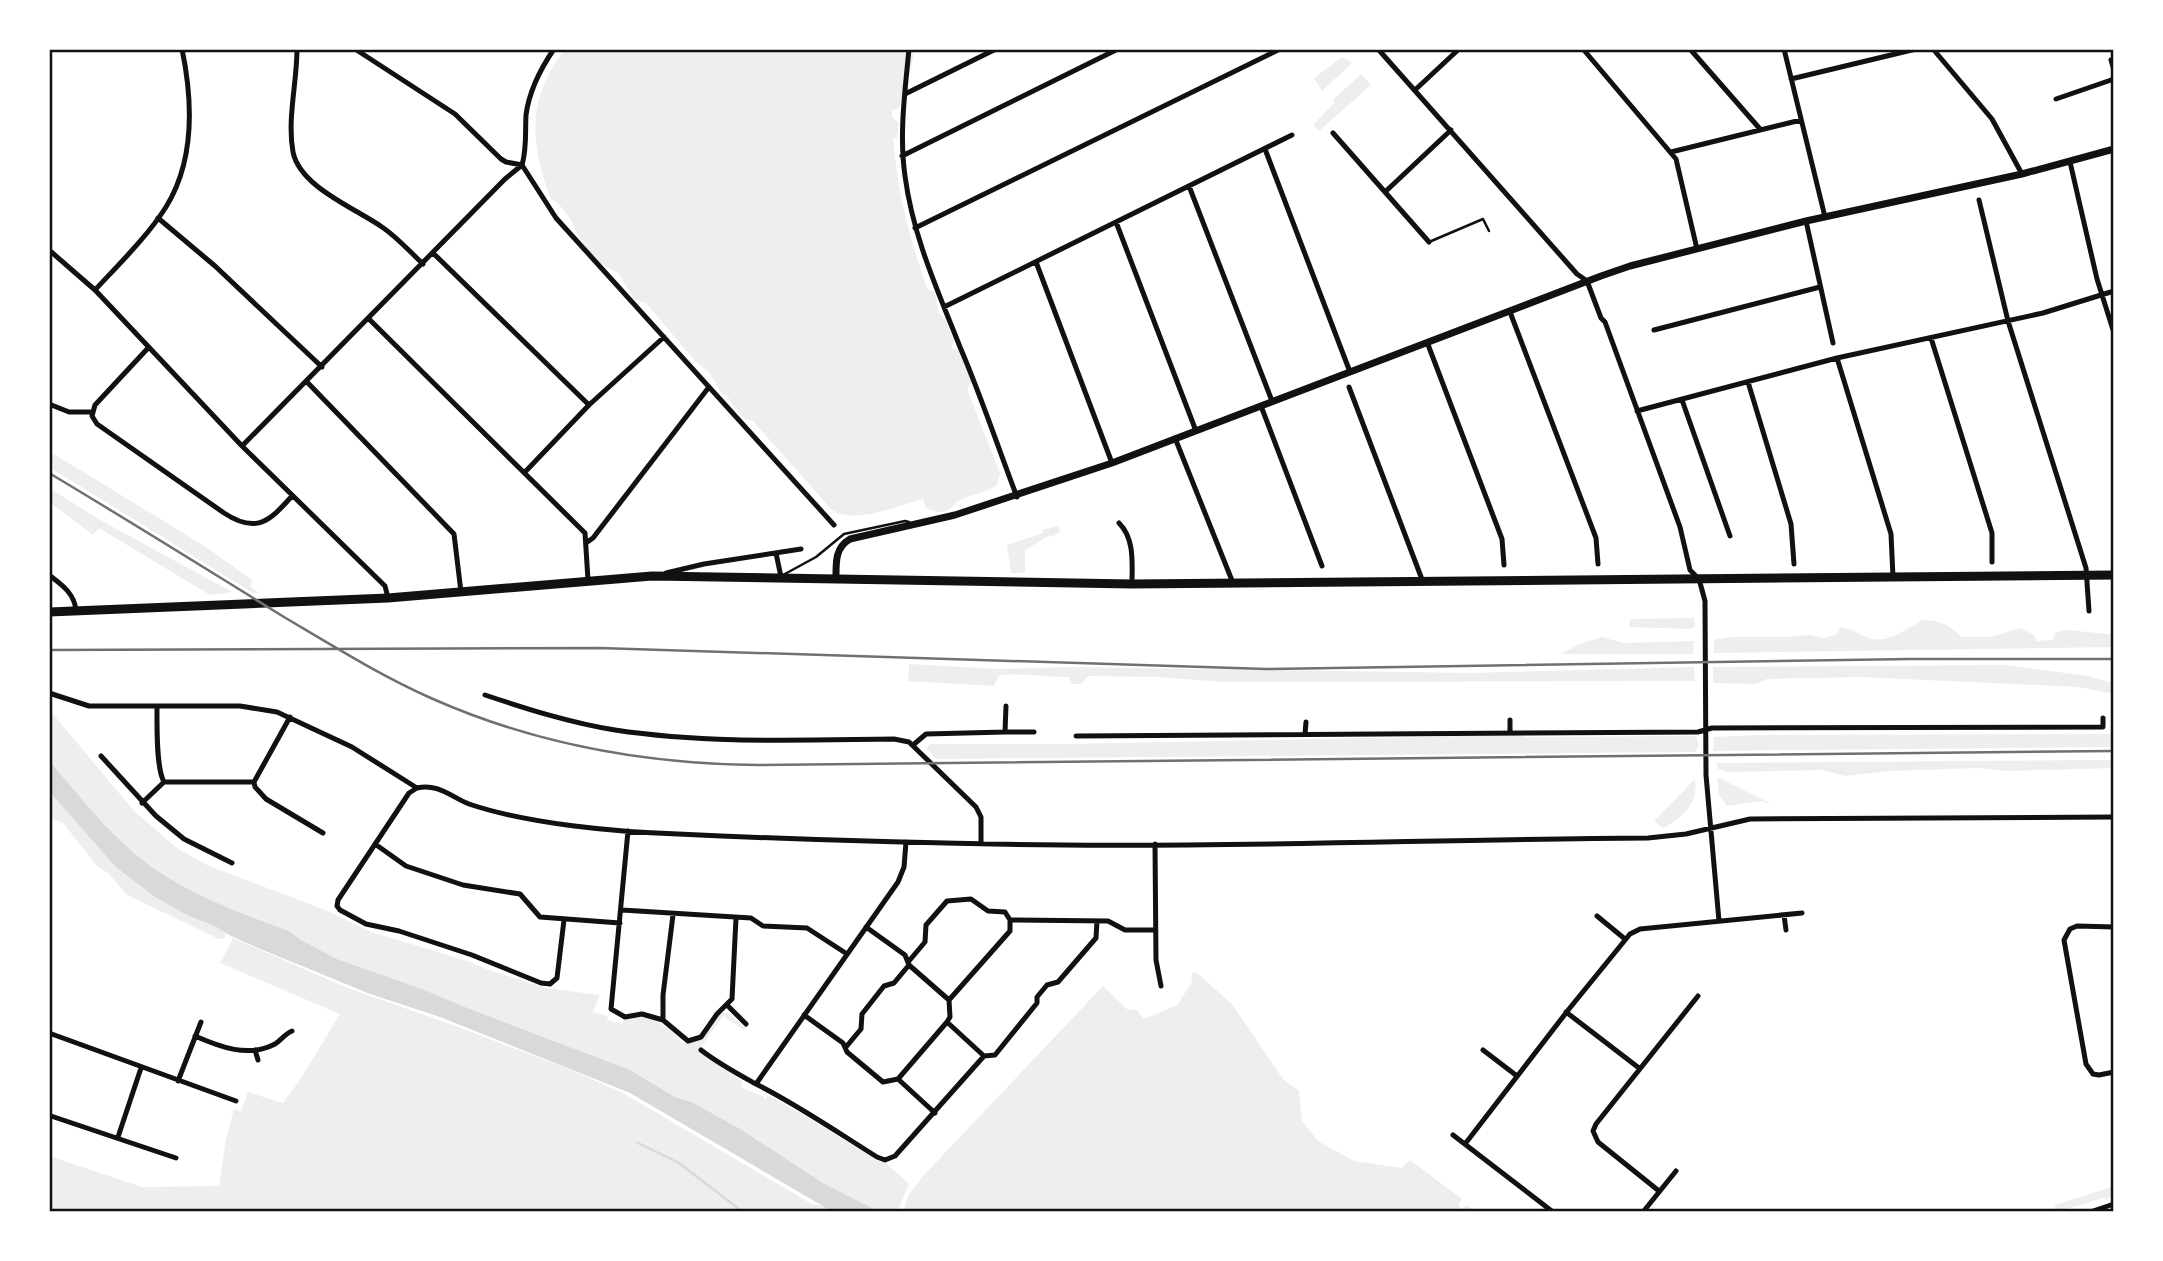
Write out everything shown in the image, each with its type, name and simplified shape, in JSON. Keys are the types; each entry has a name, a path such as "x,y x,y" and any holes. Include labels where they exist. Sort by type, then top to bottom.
{"main road":[{"path":"49,612 388,598 652,576 1132,584 2114,575"}],"street":[{"path":"95,290 158,218 175,189 189,139 189,97 182,49"},
{"path":"297,49 292,140 295,160 300,170 311,182 386,230 423,264"},
{"path":"355,49 454,114 501,159 522,165 550,211 835,524"},
{"path":"242,446 511,173 522,165 526,153 526,113 538,78 554,49"},
{"path":"908,49 902,156 915,228 924,259 1017,496"},
{"path":"905,94 996,49"},
{"path":"902,156 1118,49"},
{"path":"915,228 1280,49"},
{"path":"1378,49 1577,274 1587,281 1605,322 1679,527 1690,570 1699,579 1706,613 1706,775 1720,921"},
{"path":"1415,90 1459,49"},
{"path":"1583,49 1676,159 1697,249"},
{"path":"1690,49 1760,129"},
{"path":"1784,49 1825,217"},
{"path":"1791,79 1916,49"},
{"path":"1933,49 1992,118 2022,174"},
{"path":"2110,60 2114,70"},
{"path":"2056,99 2114,79"},
{"path":"1671,152 1801,120"},
{"path":"1385,192 1451,130"},
{"path":"1333,133 1429,242"},
{"path":"944,307 1292,135"},
{"path":"1265,149 1350,372"},
{"path":"836,578 837,558 844,543 856,537 920,525 1017,496 1112,463 1587,281 1630,267 1806,221 2022,174 2114,149"},
{"path":"2070,162 2102,295 2114,333"},
{"path":"1189,186 1272,401"},
{"path":"1979,200 2008,321 2087,575 2089,611"},
{"path":"158,218 215,266 322,367"},
{"path":"1806,221 1833,343"},
{"path":"1116,222 1196,431"},
{"path":"49,250 95,290 242,446 385,586 388,598"},
{"path":"433,253 589,405"},
{"path":"1036,262 1112,463"},
{"path":"1654,330 1821,287"},
{"path":"1637,411 1837,358 2008,321 2114,291"},
{"path":"1510,312 1596,538 1598,564"},
{"path":"369,320 585,533 588,580"},
{"path":"524,472 589,405 664,337"},
{"path":"1931,338 1992,533 1992,562"},
{"path":"1427,342 1502,539 1504,565"},
{"path":"149,346 95,405 93,419 101,428 232,518 247,523 265,522 292,496"},
{"path":"1837,358 1891,534 1893,577"},
{"path":"307,382 454,534 461,593"},
{"path":"1748,383 1791,524 1794,564"},
{"path":"586,542 593,538 709,387"},
{"path":"1349,387 1423,582"},
{"path":"1682,400 1730,536"},
{"path":"49,404 69,412 92,412"},
{"path":"1261,406 1322,566"},
{"path":"1175,439 1233,583"},
{"path":"1119,523 1132,549 1132,584"},
{"path":"652,576 704,564 801,549"},
{"path":"776,553 780,577"},
{"path":"49,575 69,592 76,610"},
{"path":"49,693 89,706 240,706 277,712 352,747 417,788"},
{"path":"485,695 612,729 675,737 712,740 894,739 914,745 976,807 981,817 981,843"},
{"path":"1005,732 1006,706"},
{"path":"157,707 157,750 164,782"},
{"path":"290,717 254,782 257,792 323,833"},
{"path":"1076,736 2103,727 2103,718"},
{"path":"1510,720 1510,732"},
{"path":"1306,722 1306,734"},
{"path":"1109,725 1109,736"},
{"path":"914,745 926,734 1034,732"},
{"path":"100,755 142,803 184,839 232,863"},
{"path":"142,803 164,782 254,782"},
{"path":"564,920 557,978 550,984 399,931 366,924 340,910 337,903 409,793 425,786 440,789 468,803 541,820 628,831 906,842 1155,844 1648,838 1676,836 1750,818 2114,817"},
{"path":"628,831 611,1009 625,1017 642,1014 663,1020 684,1039 692,1041 701,1037 717,1014 732,999 736,918"},
{"path":"756,1084 901,876 906,842"},
{"path":"375,844 406,866 463,885 520,894 538,915 564,920 620,923"},
{"path":"1155,844 1156,970 1161,986"},
{"path":"846,1047 861,1029 862,1014 884,986 894,983 925,942 926,925 947,901 971,900 988,911 1005,912 1010,920 1010,931 949,1000"},
{"path":"622,910 751,918 763,926 810,930 847,954"},
{"path":"1465,1144 1625,939 1640,929 1801,913"},
{"path":"663,1020 663,995 673,915"},
{"path":"1784,915 1786,930"},
{"path":"1597,916 1625,939"},
{"path":"1010,920 1108,921 1125,930 1155,930"},
{"path":"701,1050 734,1074 756,1084 885,1160 895,1156 984,1056 995,1055 1037,1003 1037,997 1047,985 1058,982 1096,938 1097,921"},
{"path":"2114,927 2077,926 2070,929 2064,940 2086,1064 2093,1074 2114,1072"},
{"path":"804,1015 846,1047 847,1052 883,1082 898,1079 947,1022 950,1017 949,1000 909,963 905,955 866,928"},
{"path":"1659,1191 1598,1142 1593,1131 1639,1068 1698,996"},
{"path":"727,1005 746,1024"},
{"path":"1566,1012 1639,1068"},
{"path":"178,1081 201,1022"},
{"path":"947,1022 984,1056"},
{"path":"195,1036 232,1049 255,1050 276,1043 292,1031"},
{"path":"49,1033 236,1101"},
{"path":"255,1050 258,1060"},
{"path":"1483,1050 1517,1076"},
{"path":"118,1138 141,1068"},
{"path":"898,1079 935,1113"},
{"path":"51,1116 176,1158"},
{"path":"1453,1135 1553,1212"},
{"path":"1644,1212 1676,1171"},
{"path":"2090,1212 2114,1205"}],"lane":[{"path":"1429,242 1483,219 1489,232"},
{"path":"780,577 810,561 844,534 905,521 920,525"}],"shaded area":[{"path":"565,49 914,49 902,100 898,108 892,111 892,117 899,123 897,138 893,139 901,197 928,290 935,292 939,314 946,319 955,340 951,349 962,350 973,380 967,389 1000,473 997,485 960,500 942,512 926,508 923,499 864,515 841,514 832,510 752,420 746,420 737,411 727,396 722,394 709,372 696,362 646,303 634,299 619,274 591,254 571,220 557,202 551,199 539,160 535,122 543,86"},
{"path":"1342,57 1352,63 1322,91 1314,78"},
{"path":"1361,74 1371,85 1319,131 1313,125 1335,102 1333,100"},
{"path":"49,451 206,547 252,580 251,587 259,593 253,593 49,467"},
{"path":"49,488 102,521 232,592 210,595 99,528 93,535 49,502"},
{"path":"1058,526 1060,532 1025,550 1025,573 1011,573 1007,545"},
{"path":"1694,618 1695,626 1690,629 1629,627 1630,619"},
{"path":"1923,620 1944,624 1961,637 1991,637 2020,628 2034,635 2036,641 2052,640 2056,632 2069,630 2114,635 2114,647 1714,653 1714,640 1730,637 1809,635 1824,638 1837,634 1840,627 1866,637 1881,639 1896,635"},
{"path":"1602,637 1623,643 1694,641 1693,654 1561,654"},
{"path":"909,664 999,669 1067,667 1469,673 1694,667 1695,681 1225,682 1088,676 1081,684 1071,684 1069,677 999,675 994,686 908,681"},
{"path":"2006,665 2087,676 2114,683 2114,694 2079,687 1861,677 1767,679 1756,684 1713,683 1713,667"},
{"path":"49,705 53,714 134,811 177,848 209,866 325,910 372,932 545,988 600,995 593,1012 622,1024 624,1020 638,1017 653,1020 683,1043 702,1038 721,1013 728,1013 744,1027 749,1021 744,1030 723,1016 698,1051 743,1082 741,1087 764,1097 764,1100 768,1095 878,1161 886,1163 909,1184 897,1212 880,1212 823,1183 742,1130 692,1102 675,1097 630,1070 337,959 289,931 181,885 124,844 49,760"},
{"path":"2112,734 2114,747 1713,751 1714,737 1759,735"},
{"path":"1520,735 1696,736 1699,745 1695,752 936,759 926,748 930,744"},
{"path":"49,760 124,844 181,885 289,931 337,959 630,1070 675,1097 692,1102 742,1130 823,1183 880,1212 833,1212 630,1093 440,1017 370,994 189,916 155,897 116,867 49,791"},
{"path":"2114,760 2114,768 2006,771 1980,768 1889,771 1845,776 1822,770 1728,772 1718,769 1717,763"},
{"path":"1717,777 1770,803 1761,801 1727,806 1719,795"},
{"path":"1695,779 1692,802 1683,815 1663,828 1654,821"},
{"path":"49,783 66,802 227,931 224,939 127,895 108,873 97,866 63,823 49,817"},
{"path":"233,938 348,988 566,1068 621,1092 812,1204 871,1212 49,1212 49,1156 142,1187 219,1186 226,1139 234,1109 241,1111 248,1092 283,1103 300,1080 340,1014 220,963"},
{"path":"1193,972 1232,1004 1283,1079 1299,1091 1302,1121 1318,1141 1354,1161 1402,1168 1410,1160 1462,1199 1458,1205 1462,1209 1466,1205 1477,1212 903,1212 908,1196 923,1176 1103,986 1128,1010 1136,1009 1143,1018 1147,1018 1177,1005 1193,981"},
{"path":"2112,1187 2112,1194 2107,1200 2103,1198 2056,1212 2055,1205"}],"waterway":[{"path":"638,1143 679,1163 743,1212"}],"railway":[{"path":"49,473 321,639 414,690 472,715 511,728 592,749 633,756 758,765 2114,751"},
{"path":"49,650 600,648 1266,669 1910,659 2114,659"}]}
